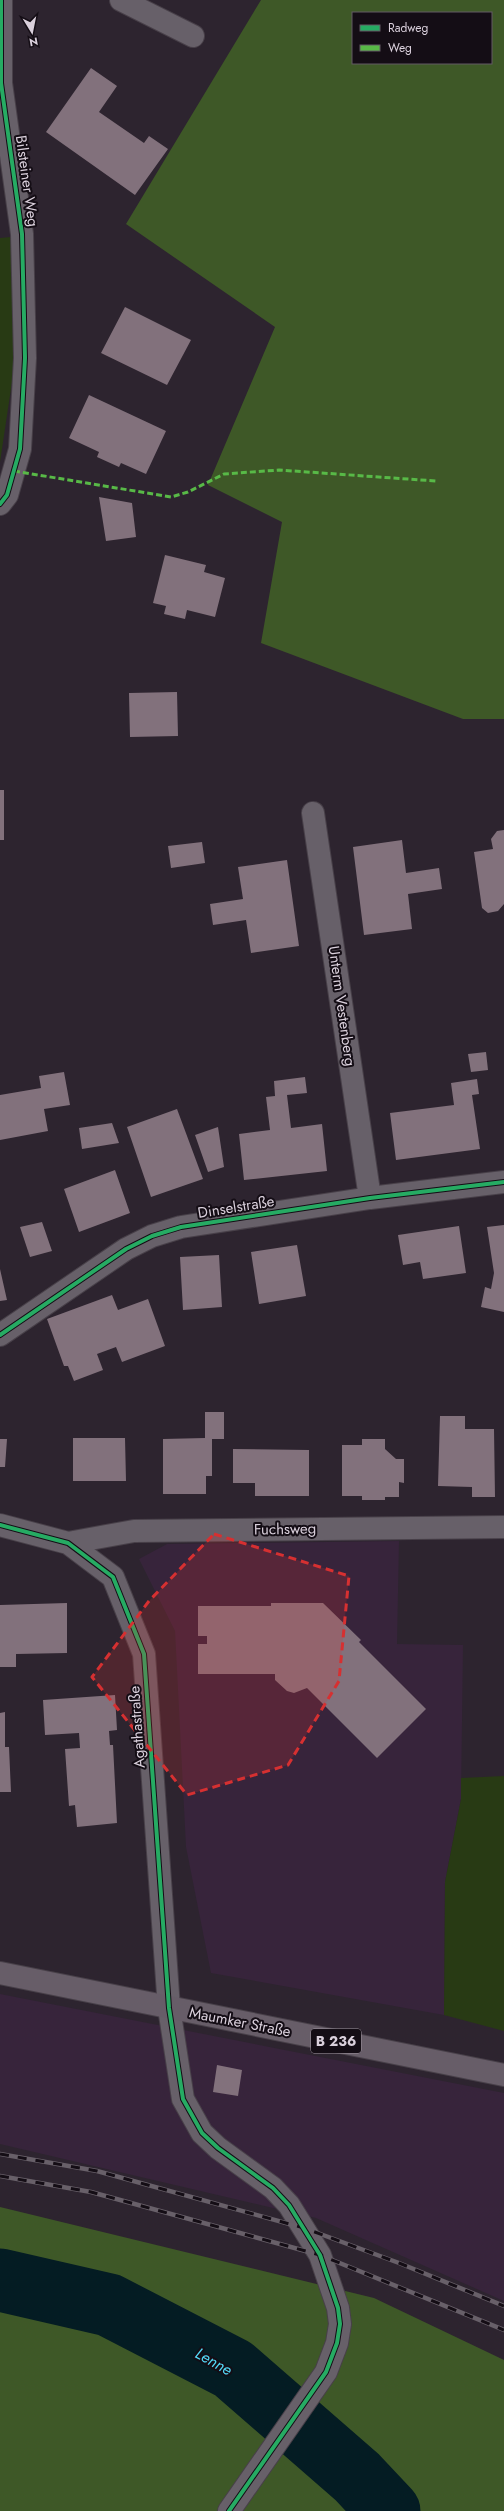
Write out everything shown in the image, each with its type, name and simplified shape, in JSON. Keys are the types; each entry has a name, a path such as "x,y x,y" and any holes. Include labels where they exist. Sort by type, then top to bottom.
{"main road":[{"name":"Maumker Straße","path":"0,1974 504,2075"}],"street":[{"name":"Bilsteiner Weg","path":"0,504 7,495 20,449 25,358 22,234 2,83 1,0"},
{"path":"121,0 193,36"},
{"name":"Unterm Vestenberg","path":"313,813 370,1198"},
{"name":"Dinselstraße","path":"0,1336 126,1249 152,1236 182,1227 370,1198 504,1182"},
{"name":"Agathastraße","path":"0,1525 68,1543 113,1577 144,1654 169,2008 183,2099 202,2133 218,2148 273,2188 290,2205 320,2255 338,2308 340,2324 337,2343 326,2372 229,2511"},
{"name":"Fuchsweg","path":"68,1543 134,1531 504,1527"}],"highlighted area":[{"path":"214,1534 349,1576 339,1681 288,1765 187,1795 92,1677 149,1601"}],"shaded area":[{"path":"399,1541 397,1644 463,1645 461,1799 445,1882 444,2015 211,1973 186,1847 175,1631 139,1559 167,1544"},
{"path":"0,1994 504,2093 504,2301 316,2218 0,2144"}],"green space":[{"path":"261,0 504,0 504,719 463,719 261,643 282,522 208,485 275,327 126,224"},
{"path":"11,237 15,362 0,462 0,238"},
{"path":"504,1776 504,2031 444,2015 445,1882 461,1799 461,1778"},
{"path":"0,2207 374,2298 504,2360 504,2511 0,2511"}],"building":[{"path":"91,68 117,86 99,112 144,143 149,136 168,149 135,195 46,132"},
{"path":"125,307 191,340 167,385 101,353"},
{"path":"89,395 166,431 146,474 121,463 119,467 97,457 99,452 69,438"},
{"path":"99,497 132,503 136,537 106,541"},
{"path":"165,555 206,565 204,572 225,578 215,617 187,610 185,619 164,614 166,606 153,603"},
{"path":"177,692 178,736 130,737 129,693"},
{"path":"0,790 4,790 4,840 0,840"},
{"path":"504,830 504,904 498,911 488,913 482,908 474,852 493,849 491,839 497,831"},
{"path":"402,840 406,873 439,868 442,889 408,894 412,929 364,935 353,847"},
{"path":"202,842 205,863 171,868 168,846"},
{"path":"287,860 299,946 251,953 246,920 213,925 210,904 243,899 238,867"},
{"path":"486,1052 488,1070 471,1072 468,1054"},
{"path":"64,1072 70,1105 44,1109 48,1131 0,1140 0,1095 41,1088 39,1076"},
{"path":"305,1077 307,1093 287,1095 291,1128 322,1124 327,1171 244,1180 239,1134 270,1130 266,1097 275,1096 274,1081"},
{"path":"477,1079 479,1094 472,1095 480,1149 396,1160 390,1113 454,1105 451,1083"},
{"path":"177,1109 203,1179 151,1197 127,1127"},
{"path":"112,1123 119,1143 82,1149 79,1128"},
{"path":"218,1127 224,1167 208,1172 195,1135"},
{"path":"115,1170 130,1213 79,1232 64,1189"},
{"path":"42,1222 52,1251 30,1257 20,1227"},
{"path":"504,1225 504,1312 481,1307 485,1287 491,1289 494,1273 487,1227"},
{"path":"459,1226 466,1273 423,1279 420,1262 403,1265 398,1235"},
{"path":"297,1245 306,1296 259,1304 251,1252"},
{"path":"219,1255 222,1307 183,1310 180,1257"},
{"path":"0,1269 7,1300 0,1301"},
{"path":"112,1295 118,1310 148,1299 165,1346 122,1362 116,1347 97,1354 103,1370 74,1381 68,1366 64,1366 47,1319"},
{"path":"205,1412 224,1412 224,1439 212,1439 212,1476 206,1476 206,1494 163,1494 163,1439 205,1438"},
{"path":"440,1416 465,1416 465,1429 494,1429 495,1497 472,1497 472,1487 438,1486"},
{"path":"73,1438 125,1438 126,1481 73,1481"},
{"path":"0,1439 7,1439 5,1467 0,1467"},
{"path":"362,1439 385,1439 385,1449 396,1459 404,1459 404,1483 399,1482 399,1497 385,1497 385,1500 362,1500 362,1496 342,1496 342,1445 362,1445"},
{"path":"233,1449 309,1450 309,1496 255,1496 255,1483 233,1483"},
{"path":"67,1603 67,1653 16,1654 16,1667 0,1667 0,1605"},
{"path":"271,1603 323,1603 361,1640 359,1642 426,1709 377,1758 307,1688 294,1693 287,1691 275,1680 275,1674 198,1674 198,1644 207,1644 207,1636 198,1636 198,1606 271,1606"},
{"path":"115,1695 117,1730 109,1731 110,1745 113,1745 117,1823 77,1827 75,1805 69,1806 65,1749 80,1748 79,1733 45,1735 43,1700"},
{"path":"5,1712 5,1747 9,1747 11,1792 0,1792 0,1713"},
{"path":"217,2065 242,2070 238,2096 213,2092"}],"waterway":[{"name":"Lenne","path":"0,2280 109,2305 233,2369 357,2477 389,2511"}],"railway":[{"path":"0,2154 97,2171 304,2228 399,2263 504,2306"},
{"path":"0,2176 91,2192 320,2255 504,2330"}],"marked path":[{"path":"14,471 171,497 188,492 224,474 279,470 436,481"}],"cycle path":[{"path":"0,504 7,495 20,449 25,358 22,234 1,83 1,0"},
{"path":"0,1335 126,1249 152,1236 181,1227 370,1198 504,1182"},
{"path":"0,1525 68,1543 113,1577 144,1654 169,2008 183,2099 202,2133 218,2148 273,2188 289,2205 320,2255 338,2308 340,2324 337,2343 326,2372 229,2511"}]}
